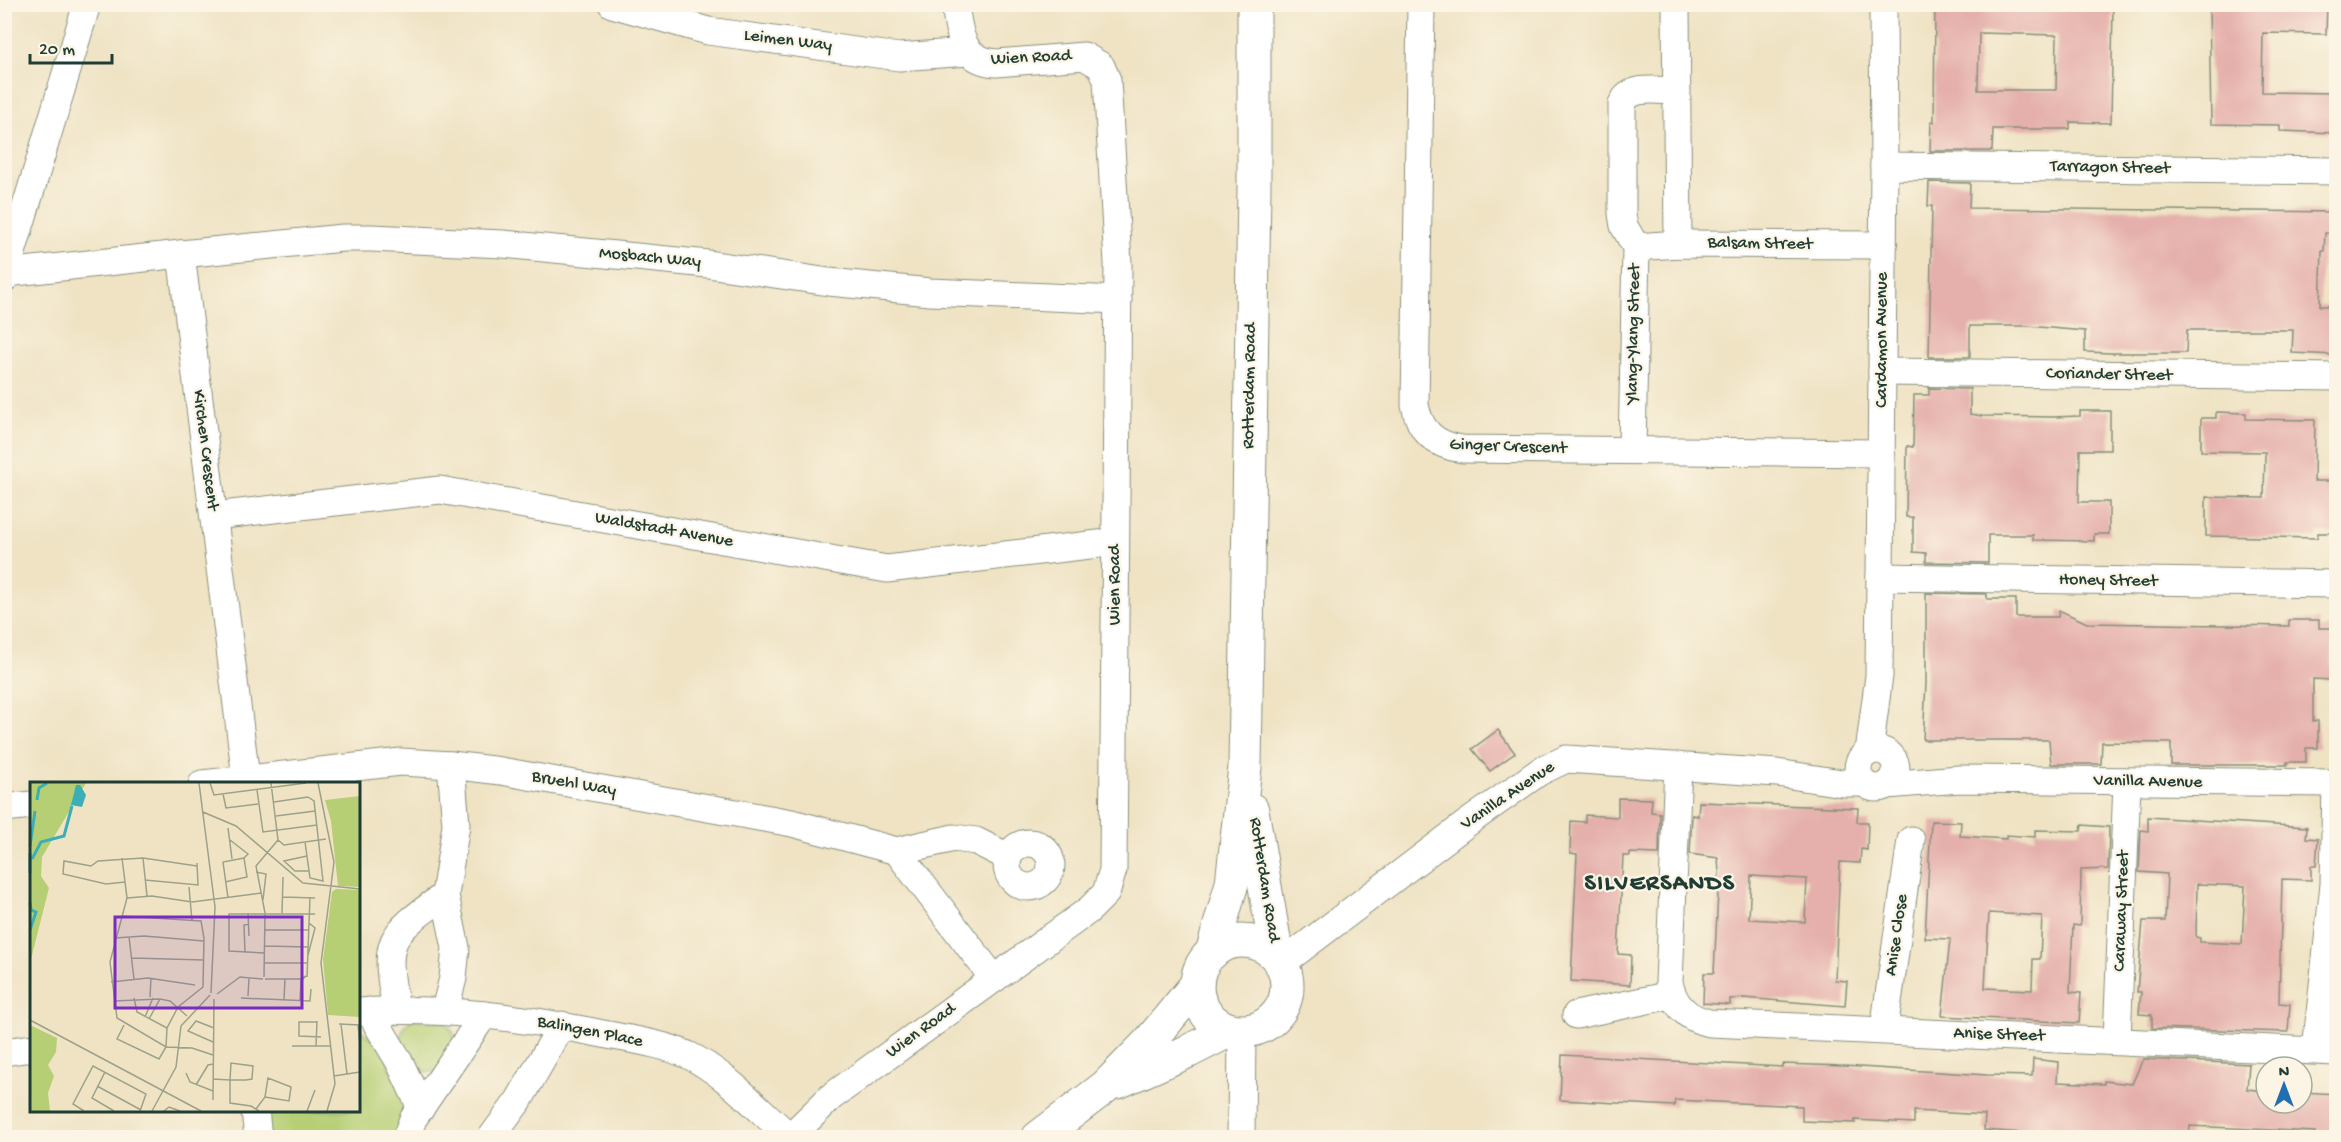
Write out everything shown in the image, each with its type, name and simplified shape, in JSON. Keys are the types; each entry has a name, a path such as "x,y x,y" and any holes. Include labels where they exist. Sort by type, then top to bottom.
{"street":[{"path":"87,4 5,276 181,254"},
{"name":"Leimen Way","path":"612,4 708,32 899,57 968,52"},
{"name":"Wien Road","path":"790,1137 831,1097 1089,910 1106,893 1111,882 1114,837 1118,300 1107,80 1101,66 1091,58 1071,55 987,63 968,52 960,39 955,4"},
{"name":"Rotterdam Road","path":"1212,953 1232,882 1245,767 1254,189 1254,4"},
{"name":"Ginger Crescent","path":"1421,4 1415,405 1421,424 1435,442 1462,449 1881,453"},
{"path":"1676,4 1678,243"},
{"name":"Cardamon Avenue","path":"1878,767 1884,166 1883,4"},
{"name":"Ylang-Ylang Street","path":"1632,450 1636,247 1624,226 1622,214 1623,102 1628,94 1635,91 1677,92"},
{"name":"Tarragon Street","path":"1884,166 2337,171"},
{"name":"Mosbach Way","path":"181,254 343,238 502,244 708,264 829,282 930,292 1118,300"},
{"name":"Balsam Street","path":"1636,247 1678,243 1883,245"},
{"name":"Kirchen Crescent","path":"181,254 246,778"},
{"name":"Coriander Street","path":"1882,372 2337,377"},
{"name":"Waldstadt Avenue","path":"214,516 440,490 887,569 1115,542"},
{"name":"Honey Street","path":"1880,578 2337,584"},
{"name":"Vanilla Avenue","path":"1279,961 1466,824 1556,762 1581,759 1778,772 1842,783 1878,767 1959,779 2336,784"},
{"name":"Bruehl Way","path":"246,778 401,762 451,765 501,771 792,823 897,851 954,838 976,841 1008,857"},
{"path":"445,1010 453,978 456,948 445,895 456,825 451,765"},
{"path":"1576,1015 1671,995 1669,949 1678,766"},
{"name":"Rotterdam Road","path":"1245,767 1279,961"},
{"path":"211,782 246,778"},
{"name":"Caraway Street","path":"2117,1041 2127,782"},
{"path":"2326,1051 2336,784"},
{"path":"4,808 30,805"},
{"name":"Anise Close","path":"1884,1030 1911,840"},
{"path":"897,851 994,979"},
{"path":"396,1009 388,961 392,941 402,927 445,895"},
{"path":"1106,1087 1236,1030 1269,1023 1283,1006 1287,985 1279,961 1257,944 1233,942 1212,953 1199,973 1197,984 1200,1004 1205,1013 1221,1026 1236,1030"},
{"path":"1038,1137 1106,1087 1150,1041 1197,984"},
{"name":"Anise Street","path":"1671,995 1682,1010 1691,1017 1710,1023 2326,1051"},
{"name":"Balingen Place","path":"364,1012 396,1009 445,1010 562,1025 668,1047 689,1056 713,1071 790,1137"},
{"path":"364,1012 399,1061 420,1108"},
{"path":"406,1137 420,1108 484,1015"},
{"path":"491,1137 519,1100 562,1025"},
{"path":"1236,1030 1241,1137"},
{"path":"4,1052 30,1048"},
{"path":"255,1112 258,1137"}],"green space":[{"path":"413,1019 445,1022 453,1032 456,1044 437,1072 415,1071 398,1046 404,1026"},
{"path":"360,1030 383,1048 407,1107 399,1138 269,1137 265,1112 360,1112"}],"building":[{"path":"1935,4 2113,4 2111,123 2070,122 2070,129 1993,129 1992,151 1930,151 1931,121 1934,122","holes":["1979,33 2057,35 2056,90 1978,90"]},
{"path":"2209,4 2327,4 2326,34 2263,33 2262,92 2337,93 2337,133 2280,131 2280,125 2211,124"},
{"path":"1929,182 1970,183 1969,208 2337,212 2337,234 2325,233 2320,306 2337,306 2337,355 2292,353 2293,330 2187,330 2186,353 2111,353 2085,352 2085,331 2027,326 1970,326 1970,357 1929,357 1932,206 1928,206"},
{"path":"1929,388 1970,389 1970,414 1982,416 2080,416 2080,411 2110,411 2110,450 2080,450 2079,502 2109,502 2109,534 2094,534 2094,541 2033,540 2033,535 1988,535 1988,563 1926,562 1926,553 1913,552 1913,517 1906,517 1907,446 1913,447 1914,395 1929,395"},
{"path":"2216,412 2246,413 2246,419 2315,420 2314,481 2337,481 2336,533 2318,533 2317,538 2206,536 2206,497 2264,498 2265,452 2201,451 2201,418 2216,418"},
{"path":"1926,593 1987,594 1987,599 2016,599 2016,617 2058,617 2059,610 2087,623 2289,626 2289,620 2319,620 2319,628 2333,628 2332,680 2313,679 2313,721 2318,721 2318,748 2306,748 2306,762 2287,762 2287,765 2171,765 2171,743 2102,742 2101,764 2051,764 2049,740 1923,740 1926,683"},
{"path":"1498,730 1515,753 1490,771 1472,749"},
{"path":"1618,798 1652,799 1651,812 1660,813 1659,854 1630,853 1630,856 1623,856 1618,954 1631,955 1630,985 1571,981 1577,854 1570,853 1571,821 1585,822 1585,815 1618,817"},
{"path":"1699,802 1858,808 1857,822 1868,822 1867,850 1861,849 1860,863 1840,862 1835,980 1847,981 1845,1006 1744,998 1730,999 1730,1005 1703,1003 1704,973 1714,973 1719,873 1718,858 1690,854 1692,815 1698,816","holes":["1751,876 1807,879 1805,922 1749,919"]},
{"path":"2148,817 2307,827 2306,838 2318,839 2316,866 2311,866 2311,880 2282,879 2279,1003 2290,1004 2288,1032 2152,1028 2152,1015 2139,1014 2141,992 2137,992 2143,921 2165,921 2167,874 2139,872 2141,830 2148,831","holes":["2197,884 2245,886 2242,944 2200,942 2200,938 2196,937"]},
{"path":"1931,821 1961,822 1960,836 2006,839 2006,835 2035,837 2035,830 2081,831 2082,825 2109,827 2108,869 2081,870 2080,926 2073,925 2070,992 2081,993 2079,1023 1942,1016 1950,939 1925,938","holes":["1989,913 2042,916 2040,959 2033,959 2032,990 1985,988"]},
{"path":"1562,1055 1782,1067 1782,1064 1844,1066 2032,1076 2033,1059 2058,1062 2057,1082 2104,1084 2104,1081 2132,1084 2143,1059 2249,1064 2247,1089 2254,1090 2254,1115 2314,1115 2314,1093 2337,1094 2335,1137 2315,1137 2315,1132 2190,1126 2189,1137 2101,1135 2101,1137 2076,1137 1984,1130 1985,1115 1914,1111 1914,1123 1855,1120 1855,1123 1802,1121 1802,1106 1675,1100 1674,1106 1560,1100"}],"district":[{"name":"SILVERSANDS","path":"1660,884"}]}
